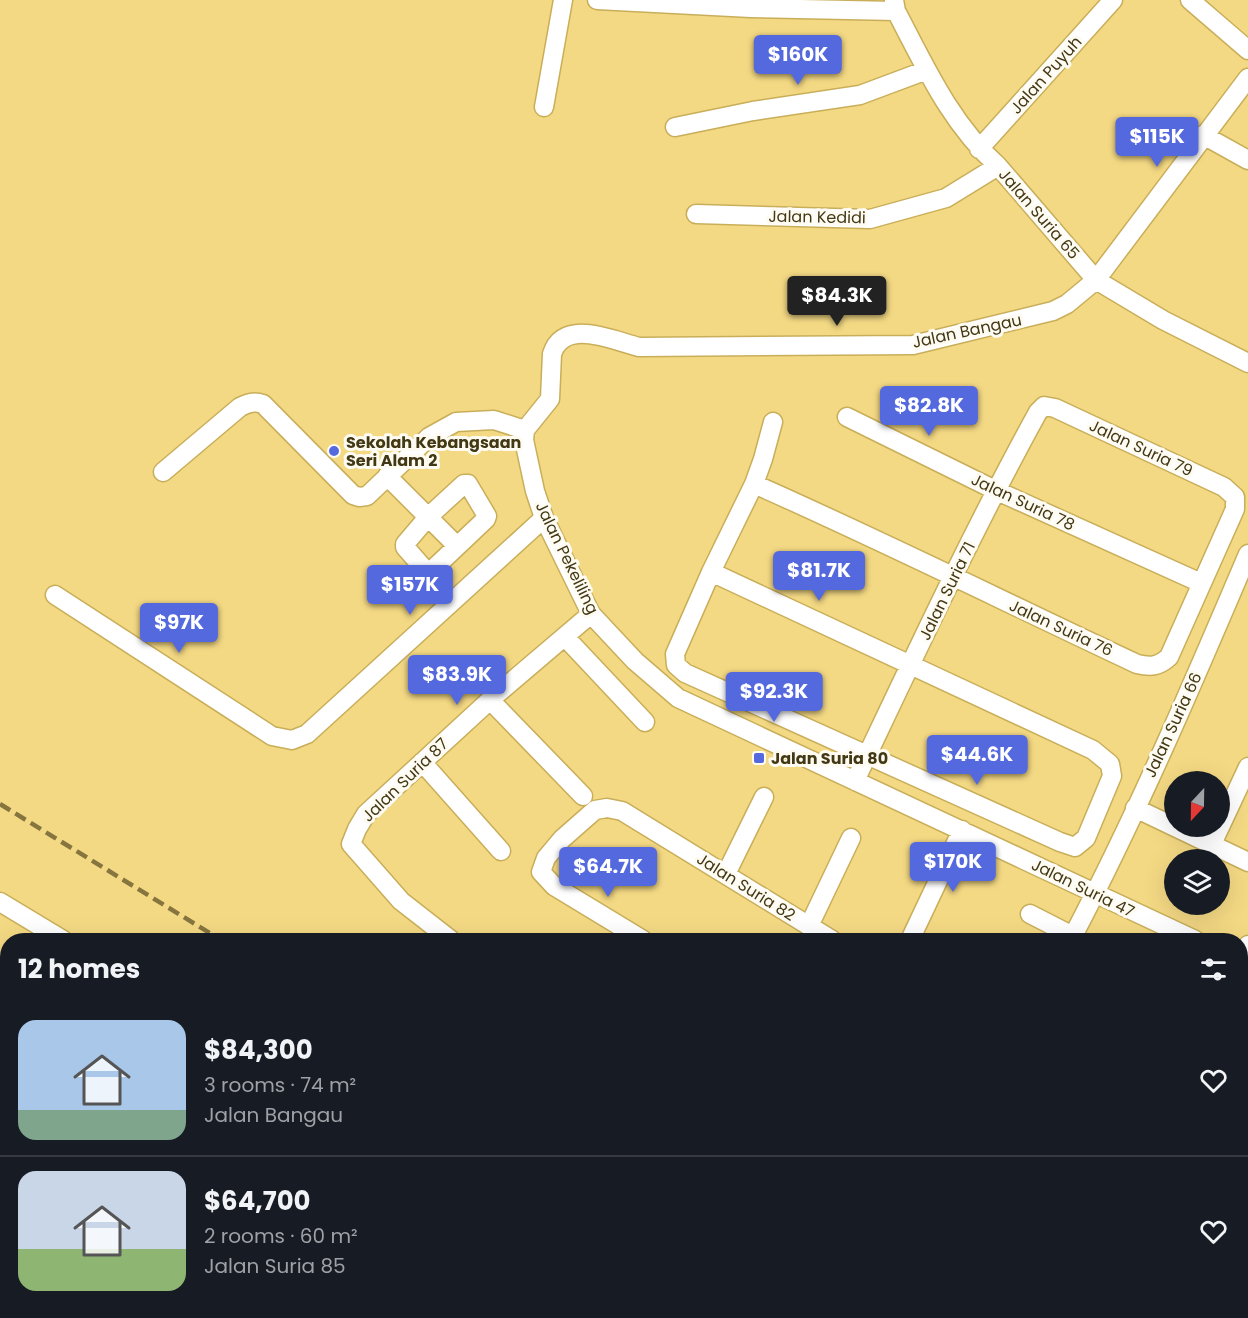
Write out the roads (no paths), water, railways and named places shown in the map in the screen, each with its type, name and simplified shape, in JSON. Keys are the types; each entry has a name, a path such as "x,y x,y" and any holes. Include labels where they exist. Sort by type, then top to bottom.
{"street":[{"path":"544,107 563,0"},
{"path":"597,0 895,5"},
{"name":"Jalan Puyuh","path":"979,149 1113,0"},
{"path":"1190,0 1248,50"},
{"name":"Jalan Suria 65","path":"895,5 943,100 979,149 998,166 1096,280 1163,320 1248,363"},
{"path":"675,127 753,111 860,94 927,70"},
{"name":"Jalan Bangau","path":"525,430 550,399 554,347 563,339 576,333 602,336 639,347 913,345 1053,311 1067,304 1096,280 1248,78"},
{"path":"1203,135 1248,160"},
{"name":"Jalan Kedidi","path":"696,214 870,219 946,198 998,166"},
{"path":"163,472 240,408 256,402 263,404 353,495 359,497 367,496 429,437 456,422 494,420 525,430"},
{"name":"Jalan Suria 71","path":"855,781 995,490 1038,412 1044,406"},
{"name":"Jalan Suria 79","path":"1044,406 1056,408 1224,487 1235,497 1235,510 1201,583"},
{"name":"Jalan Suria 78","path":"847,417 995,490 1201,583"},
{"path":"711,572 1093,750 1110,764 1112,776 1086,838 1076,847 1060,843 685,673 676,665 675,654 711,572 754,484 773,422"},
{"name":"Jalan Pekeliling","path":"525,430 524,440 535,491 544,518 591,614 635,661 678,699"},
{"path":"387,476 457,546"},
{"path":"464,484 468,484 487,516 430,572 426,572 405,547 405,544 428,517 464,484"},
{"name":"Jalan Suria 76","path":"754,484 914,557 1137,664 1150,667 1161,664 1169,657 1201,583"},
{"path":"55,595 272,736 292,740 307,734 544,518"},
{"name":"Jalan Suria 66","path":"1075,933 1197,674 1248,555"},
{"name":"Jalan Suria 87","path":"442,933 401,902 351,844 357,829 366,814 422,762 490,700 591,614"},
{"path":"565,637 645,722"},
{"name":"Jalan Suria 47","path":"678,699 1095,893 1156,933"},
{"path":"490,700 589,803 546,858 541,872 554,886 631,933"},
{"path":"422,762 501,851"},
{"path":"1212,844 1248,767"},
{"path":"726,874 764,797"},
{"name":"Jalan Suria 82","path":"589,803 622,811 820,933"},
{"path":"1135,808 1248,862"},
{"path":"913,933 962,830"},
{"path":"809,926 851,838"},
{"path":"0,902 51,933"},
{"name":"Jalan Suria 66","path":"1030,914 1067,933"}],"railway":[{"path":"0,804 210,933"}],"place":[{"name":"Sekolah Kebangsaan Seri Alam 2","path":"334,451"},
{"name":"Jalan Suria 80","path":"759,758"}]}
